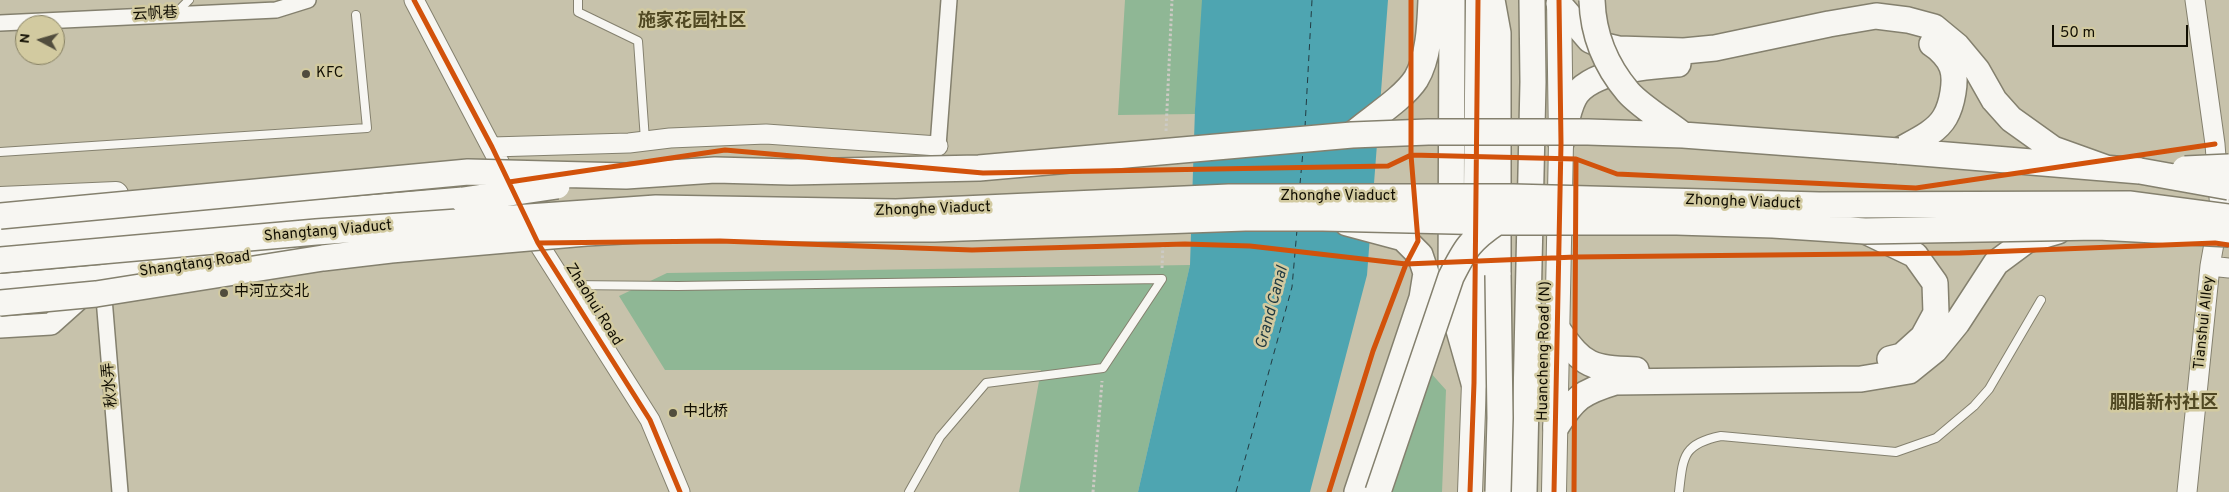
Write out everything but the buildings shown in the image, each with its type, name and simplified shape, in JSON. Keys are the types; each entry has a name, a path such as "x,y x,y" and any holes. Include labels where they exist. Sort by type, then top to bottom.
{"highway":[{"path":"1352,135 1399,97 1415,80 1423,64 1428,41 1431,0"},
{"path":"1452,0 1451,302 1474,383"},
{"path":"1492,0 1498,33 1500,418 1498,492"},
{"path":"1524,492 1533,92 1532,0"},
{"path":"1592,0 1593,23 1606,60 1629,93 1683,135"},
{"path":"1559,2 1590,40 1601,46 1660,58 1719,61 1856,33 1902,31 1923,38 1940,50 1953,68 1954,94 1945,118 1927,135 1898,151"},
{"path":"1561,144 1574,98 1586,86 1600,78 1684,51 1715,48 1876,16 1908,20 1934,27 1957,46 1977,70 1994,100 2011,120 2053,149 2106,168"},
{"path":"0,216 468,172 626,176 715,170 791,172 979,168 1352,135 1428,132 1588,132 1683,135 2140,171 2229,187"},
{"path":"2140,171 2229,167"},
{"name":"Shangtang Viaduct","path":"0,239 463,200 626,176"},
{"name":"Zhonghe Viaduct","path":"656,208 896,212 1229,197 1513,196 1819,205 2129,204 2229,217"},
{"path":"2129,204 2229,207"},
{"path":"656,208 728,229"},
{"name":"Shangtang Viaduct","path":"0,260 316,232 656,208"},
{"path":"0,303 96,294 323,258 391,250 586,233 658,229 934,229 1245,218 1323,218 1497,222 1677,222 1773,225 1865,231 2002,227 2121,228 2222,239"},
{"path":"1323,218 1403,238 1420,255 1426,273 1422,298 1357,492"},
{"path":"1378,492 1451,277 1467,246 1479,234 1497,222"},
{"path":"1556,427 1569,406 1579,397 1615,382 1909,371 1935,350 1957,323 1996,263 2027,240 2073,228"},
{"path":"1558,330 1584,362 1596,367 1653,370 1861,372 1902,356 1923,337 1936,313 1935,283 1915,255 1865,231"}],"main road":[{"path":"1470,492 1474,383 1478,0"},
{"name":"Huancheng Road (N)","path":"1554,492 1561,144 1559,2"},
{"path":"0,199 166,192 319,194 509,182"},
{"name":"Shangtang Road","path":"0,286 102,277 220,262 298,249 435,237 538,243"},
{"path":"0,327 52,324 102,277"}],"street":[{"name":"云帆巷","path":"0,23 276,10 308,0"},
{"name":"Zhaohui Road","path":"414,0 492,147 538,243 567,285 650,420 680,492"},
{"path":"492,147 766,134 938,146 949,0"},
{"name":"Tianshui Alley","path":"2187,492 2210,266 2222,239 2220,210 2222,144 2195,0"},
{"path":"2210,266 2229,268"},
{"name":"秋水弄","path":"102,277 120,492"}],"lane":[{"path":"175,14 189,0"},
{"path":"578,0 578,12 638,41 645,141"},
{"path":"0,152 366,128 356,16"},
{"path":"567,285 678,286 1162,279 1103,368 986,383 940,437 909,492"},
{"path":"1679,492 1682,464 1688,449 1706,439 1722,436 1896,452 1936,438 1974,406 1989,389 2041,300"}],"path":[{"path":"1156,245 1165,245"},
{"path":"1093,492 1103,368"}],"green space":[{"path":"1125,0 1203,0 1195,114 1118,115"},
{"path":"1190,265 1138,492 1019,492 1041,370 665,370 619,296 667,273"},
{"path":"1429,371 1446,390 1442,492 1384,492"}],"water":[{"name":"Grand Canal","path":"1202,0 1388,0 1367,275 1310,492 1138,492 1190,265 1195,109"}],"ferry route":[{"path":"1305,127 1312,0"},
{"path":"1300,184 1303,151"},
{"path":"1236,492 1292,287 1297,230"}],"cycle path":[{"path":"414,0 492,147 538,243 650,420 680,492"},
{"path":"1329,492 1373,351 1406,264 1418,241 1411,155 1411,0"},
{"path":"1470,492 1474,383 1478,0"},
{"path":"1554,492 1561,143 1559,0"},
{"path":"509,182 725,150 983,173 1388,166 1411,155 1576,159 1617,174 1916,188 2215,144"},
{"path":"1574,492 1576,159"},
{"path":"538,243 720,241 972,250 1185,244 1250,246 1406,264 1576,257 1960,253 2215,243 2229,245"}],"place":[{"name":"KFC","path":"306,74"},
{"name":"中河立交北","path":"224,293"},
{"name":"中北桥","path":"673,413"}],"district":[{"name":"施家花园社区","path":"692,22"},
{"name":"胭脂新村社区","path":"2164,404"}]}
